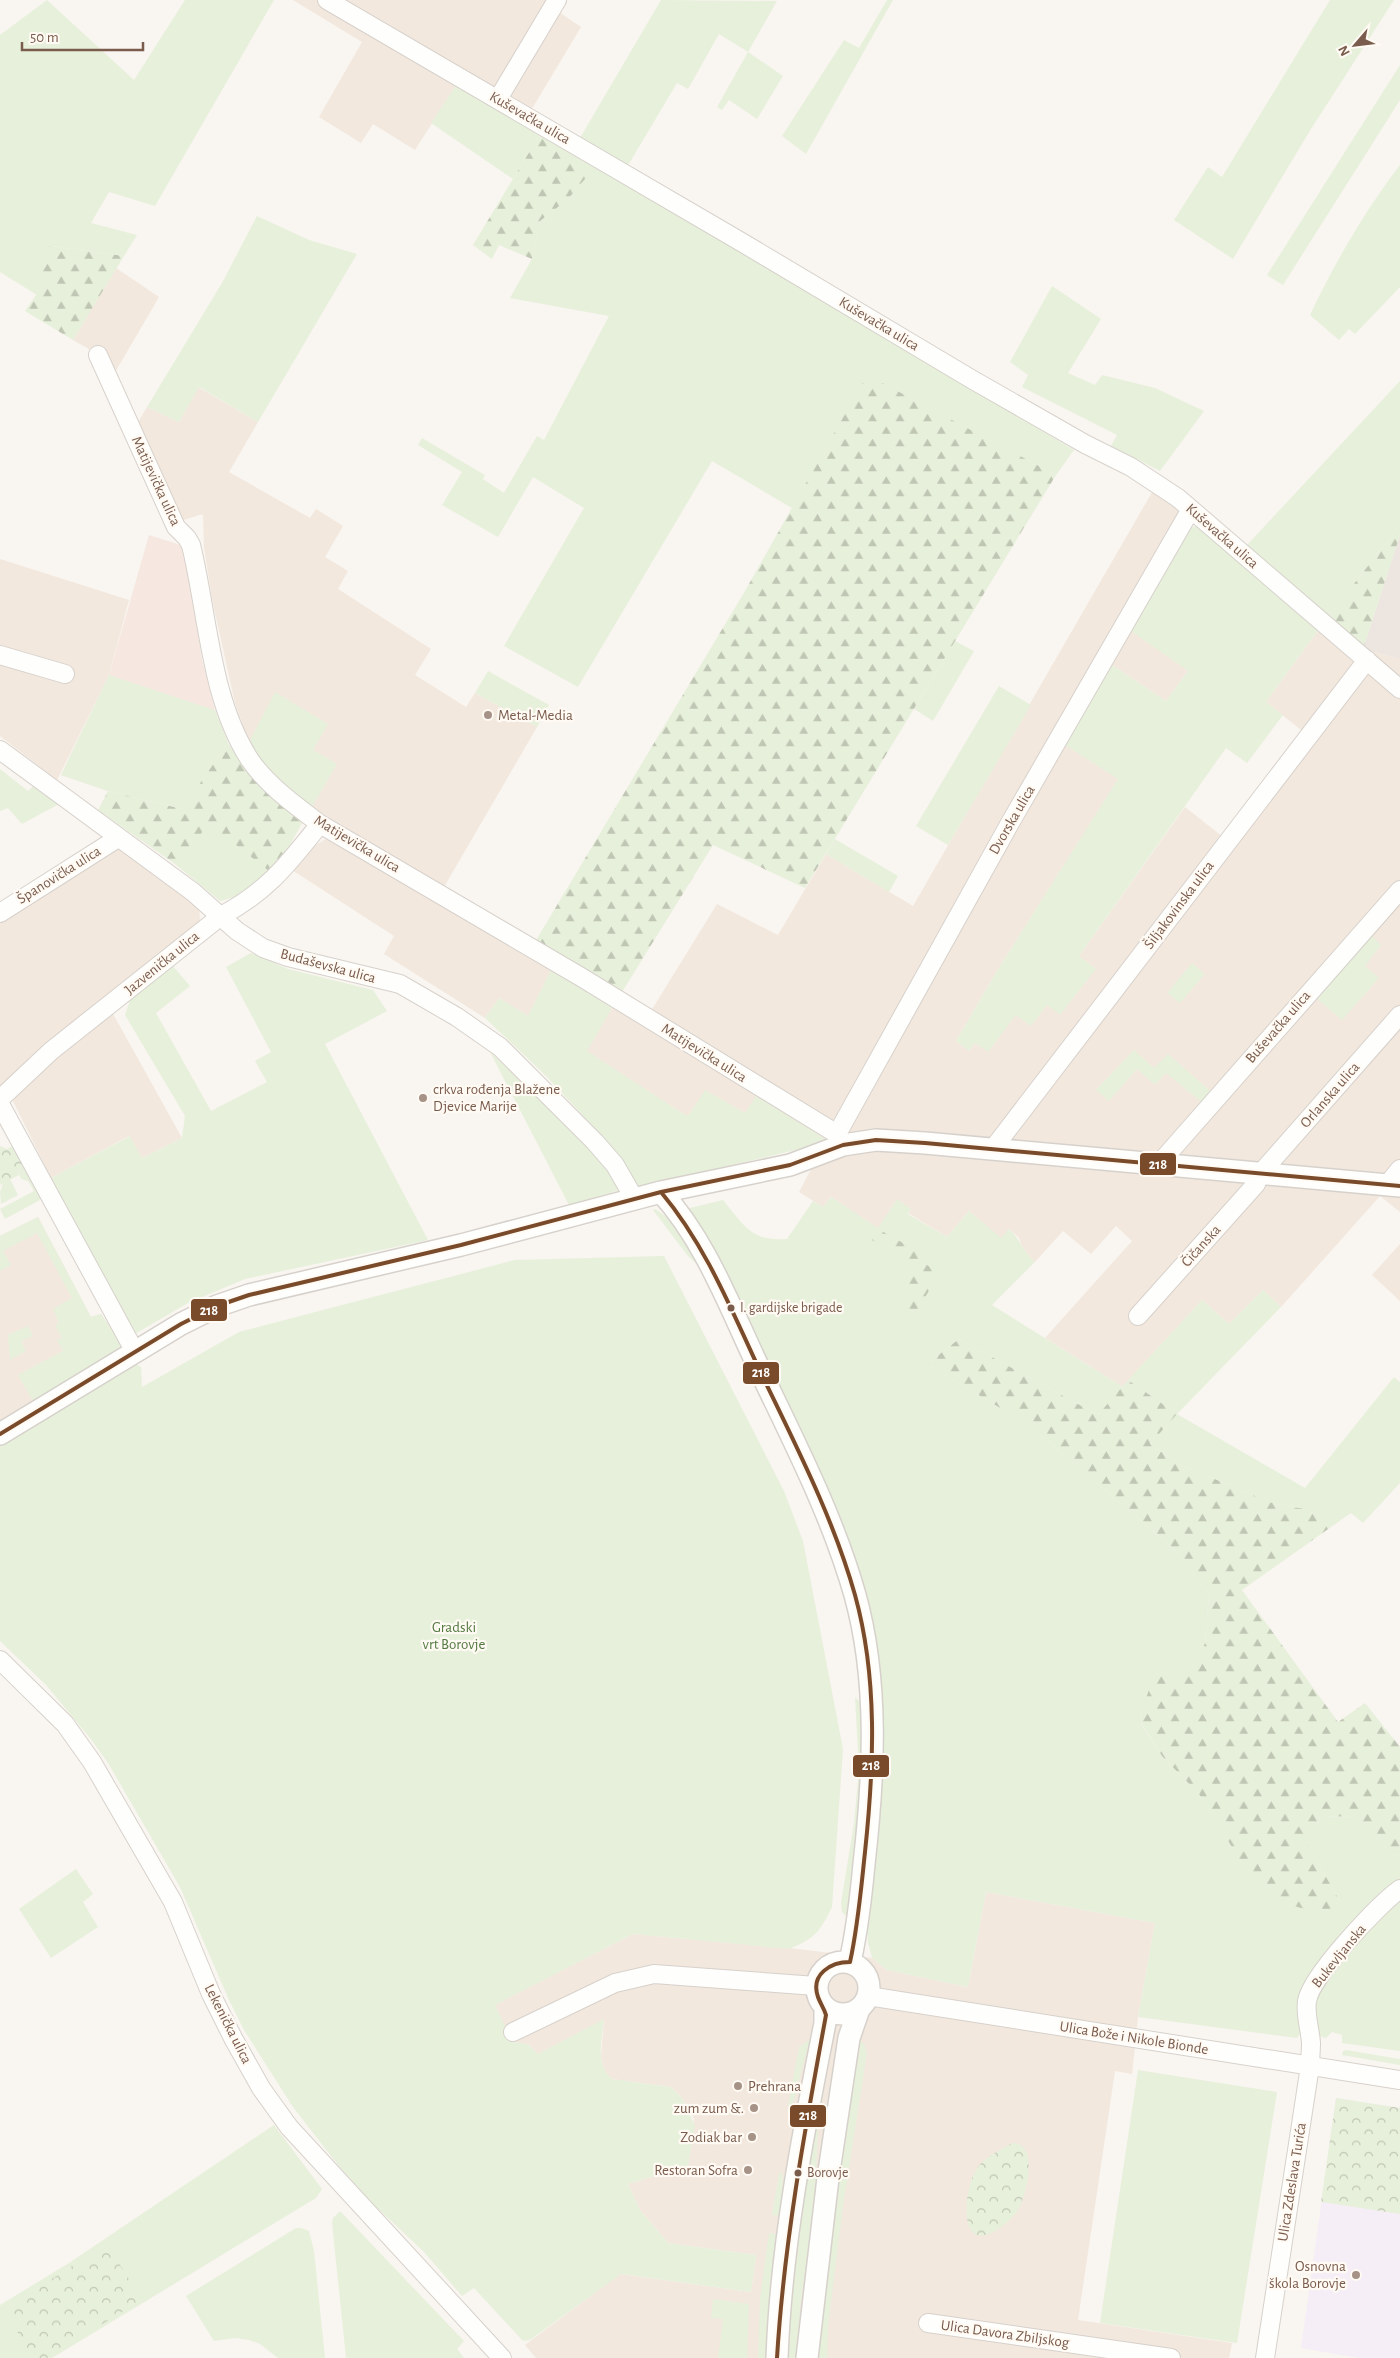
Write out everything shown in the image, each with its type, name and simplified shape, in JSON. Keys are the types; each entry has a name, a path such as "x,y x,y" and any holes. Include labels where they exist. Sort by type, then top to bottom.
{"street":[{"name":"Kuševačka ulica","path":"327,0 973,380 1148,477 1191,509 1400,689"},
{"path":"498,99 556,0"},
{"name":"Matijevička ulica","path":"98,355 176,527 191,545 221,689 242,746 266,778 290,802 320,824 581,977 840,1140"},
{"name":"Dvorska ulica","path":"840,1140 1010,823 1191,509"},
{"path":"0,655 65,674"},
{"name":"Šiljakovinska ulica","path":"992,1150 1367,660"},
{"name":"Budaševska ulica","path":"0,750 193,892 237,931 263,948 288,957 400,984 457,1017 500,1047 548,1093 614,1165 634,1198"},
{"name":"Jazvenička ulica","path":"0,1099 51,1051 221,916 244,903 277,877 320,824"},
{"name":"Španovička ulica","path":"0,913 118,838"},
{"name":"Buševačka ulica","path":"1158,1165 1400,890"},
{"name":"Orlanska ulica","path":"1260,1174 1400,1015"},
{"path":"0,1104 135,1352"},
{"path":"0,1434 200,1313 249,1294 461,1245 634,1198 790,1165 840,1140 861,1142 882,1140 1260,1174 1396,1180"},
{"name":"Čičanska","path":"1138,1316 1256,1184 1260,1174"},
{"path":"661,1192 676,1208 690,1229 746,1341 823,1509 855,1597 864,1637 870,1690 872,1770 864,1864 850,1962"},
{"name":"Lekenička ulica","path":"0,1660 65,1724 92,1762 173,1902 211,1994 233,2038 262,2088 289,2127 502,2358"},
{"name":"Bukevljanska","path":"1310,2066 1311,2042 1306,2023 1307,2000 1312,1988 1321,1974 1360,1929 1400,1889"},
{"path":"777,2358 780,2307 796,2180 825,2023 825,2008 817,1994 816,1986 827,1966 834,1963 850,1962 858,1966 868,1979 863,2003 848,2038 830,2159 812,2301 807,2358"},
{"path":"513,2032 616,1983 654,1974 816,1986"},
{"path":"825,2008 842,2014 863,2003"},
{"name":"Ulica Bože i Nikole Bionde","path":"863,2003 1400,2080"},
{"name":"Ulica Zdeslava Turića","path":"1266,2358 1310,2066"},
{"name":"Ulica Davora Zbiljskog","path":"928,2324 1171,2358"}],"shaded area":[{"path":"293,0 562,0 556,10 581,27 530,112 464,73 415,150 373,124 361,143 319,117 362,42"},
{"path":"116,268 159,297 114,374 87,348 73,340"},
{"path":"198,387 258,422 229,472 310,518 316,509 343,526 325,557 348,571 338,589 431,649 415,675 466,707 475,693 537,727 444,887 302,801 249,742 235,703 212,599 204,547 203,514 180,521 138,422 147,407 179,422"},
{"path":"1154,489 1175,504 1179,514 1188,671 1166,701 1109,663 1119,779 997,971 956,1041 969,1051 975,1043 1016,1014 1047,1005 1061,1014 1079,956 1185,807 1223,837 1305,733 1266,702 1319,629 1363,649 1400,659 1400,1212 1380,1196 1281,1307 1263,1290 1229,1324 1202,1300 1123,1387 1045,1338 1132,1241 1116,1226 1091,1254 1063,1231 1035,1262 1024,1253 1019,1238 1009,1229 1001,1239 969,1211 947,1237 908,1213 911,1209 878,1229 831,1197 823,1207 799,1192 825,1143 746,1113 688,1117 499,998 485,1018 384,954 394,936 292,870 314,846 326,839 481,926 612,1008 622,992 651,1011 717,904 778,935 826,854 913,906"},
{"path":"149,535 184,546 202,660 215,710 228,743 108,791 61,775 109,675"},
{"path":"1400,535 1400,659 1363,649"},
{"path":"0,559 129,600 109,675 57,780 0,736 0,658 69,667 0,645"},
{"path":"116,843 199,901 200,923 0,1092 0,918"},
{"path":"112,1012 182,1138 142,1158 129,1136 51,1178 12,1099 27,1077"},
{"path":"38,1217 91,1317 101,1314 125,1349 0,1423 0,1236"},
{"path":"1400,1244 1400,1301 1372,1275"},
{"path":"986,1892 1155,1923 1138,2017 1132,2074 1115,2071 1078,2320 1232,2343 1229,2358 536,2358 525,2345 620,2274 751,2292 756,2255 668,2243 640,2210 628,2184 688,2166 694,2119 682,2098 671,2087 612,2079 605,2073 601,2057 604,2020 538,2054 528,2044 513,2042 494,2005 633,1934 798,1949 872,1958 887,1970 968,1987"},
{"name":"Osnovna škola Borovje","path":"1336,2098 1400,2108 1400,2358 1358,2358 1301,2348"}],"green space":[{"path":"47,0 134,80 185,0 274,0 155,206 109,192 91,223 137,235 124,256 49,246 47,279 37,295 0,272 0,35"},
{"path":"661,0 777,1 748,52 719,34 688,89 677,83 627,167 580,138"},
{"path":"887,0 893,0 806,154 782,136 844,40 859,48"},
{"path":"1330,0 1394,0 1311,129 1233,259 1174,220 1208,167 1222,177"},
{"path":"748,52 783,76 757,119 729,100 722,110 717,107"},
{"path":"1400,65 1400,100 1283,285 1267,275"},
{"path":"459,81 542,131 513,179 431,123"},
{"path":"542,131 592,161 585,179 567,200 540,221 532,259 499,245 492,259 473,245"},
{"path":"592,161 1074,450 1056,475 867,376 792,508 712,461 578,687 504,646 584,508 533,477 498,537 442,505 462,472 418,445 422,438 485,475 483,479 504,493 537,436 544,440 609,316 510,298 532,259 540,221 567,200"},
{"path":"1400,165 1400,287 1355,334 1349,329 1339,340 1310,315 1351,237"},
{"path":"257,216 309,240 357,254 258,422 199,387 179,422 147,407 222,283"},
{"path":"49,246 124,256 73,340 25,311 47,279 35,270"},
{"path":"1052,286 1101,319 1068,373 1095,385 1102,375 1155,388 1204,411 1160,471 1111,446 1117,435 1022,387 1028,375 1010,362"},
{"path":"867,375 1056,475 805,888 713,845 622,992 535,942 745,591"},
{"path":"1400,381 1400,525 1328,617 1247,545"},
{"path":"1400,525 1400,535 1363,649 1328,617"},
{"path":"1197,526 1205,529 1319,629 1266,702 1283,715 1247,763 1226,748 1079,956 1096,969 1060,1015 1047,1005 1031,1026 1016,1015 988,1052 975,1043 969,1051 956,1041 997,971 1118,779 1062,743 1109,663 1166,701 1188,671 1128,629 1189,528"},
{"path":"955,641 974,651 933,721 914,709"},
{"path":"488,671 549,705 537,727 475,693"},
{"path":"109,675 215,710 228,743 182,809 108,791 61,775"},
{"path":"999,686 1031,705 948,845 916,826"},
{"path":"275,692 328,724 313,750 337,764 312,807 293,794 276,778 249,742"},
{"path":"228,743 246,769 302,823 290,845 269,871 209,824 175,864 98,810 108,791 182,809"},
{"path":"0,769 28,791 35,784 59,804 22,824 8,808 0,811"},
{"path":"209,823 269,871 247,890 235,897 220,901 175,864"},
{"path":"835,839 898,876 889,892 826,854"},
{"path":"1371,935 1381,945 1365,966 1379,978 1342,1020 1316,998"},
{"path":"251,953 288,969 373,990 387,1011 325,1044 428,1240 245,1279 188,1303 135,1334 51,1178 130,1136 142,1158 182,1138 185,1116 125,1015 130,1000 172,965 190,986 156,1013 211,1111 267,1082 255,1061 271,1052 226,967"},
{"path":"1192,963 1205,974 1180,1003 1167,993"},
{"path":"551,970 612,1008 587,1051 682,1113 688,1116 705,1090 745,1113 756,1096 827,1140 825,1143 639,1187 603,1137 546,1076 485,1018 499,998 528,1016"},
{"path":"1134,1050 1154,1068 1168,1054 1214,1094 1205,1105 1166,1073 1155,1085 1137,1069 1109,1101 1096,1090"},
{"path":"490,1052 554,1111 605,1167 620,1190 569,1205"},
{"path":"14,1145 23,1161 18,1172 19,1175 0,1185 0,1146 7,1149"},
{"path":"26,1160 42,1196 40,1200 5,1219 0,1209 34,1191 28,1181 21,1179 18,1172 21,1163"},
{"path":"10,1179 18,1195 1,1204 0,1192 3,1183"},
{"path":"831,1197 878,1228 897,1199 911,1209 908,1214 947,1237 969,1211 1001,1238 1009,1229 1035,1262 992,1305 1123,1387 1098,1415 959,1339 927,1364 1030,1426 1174,1549 1209,1594 1205,1643 1192,1675 1142,1710 1141,1724 1162,1756 1199,1794 1248,1873 1342,1905 1308,1845 1320,1817 1353,1816 1394,1855 1400,1856 1400,1881 1315,1968 1301,2032 1297,2038 1138,2017 1155,1923 986,1892 968,1987 887,1970 872,1958 868,1943 867,1915 863,1610 686,1209 723,1200 743,1224 756,1235 765,1238 787,1239 813,1201 823,1207"},
{"path":"655,1209 663,1214 676,1228 703,1270 688,1256 653,1210"},
{"path":"38,1217 91,1317 101,1314 123,1346 33,1401 18,1375 63,1351 57,1340 62,1338 55,1325 59,1323 53,1309 72,1298 37,1233 3,1251 11,1265 0,1271 0,1236"},
{"path":"878,1229 928,1257 924,1263 939,1273 915,1315 902,1306 913,1271 872,1240"},
{"name":"Gradski vrt Borovje","path":"664,1256 784,1491 803,1541 843,1749 832,1907 824,1923 815,1934 805,1942 789,1949 633,1934 495,2005 513,2042 528,2044 538,2054 604,2019 601,2059 603,2066 612,2079 671,2087 682,2098 695,2126 688,2166 628,2184 640,2210 668,2243 756,2255 751,2292 621,2274 530,2340 523,2341 474,2288 462,2296 424,2252 372,2203 338,2165 293,2107 244,2030 180,1887 108,1763 46,1685 0,1641 0,1446 136,1364 141,1367 142,1387 239,1332 515,1260"},
{"path":"1263,1290 1281,1307 1177,1414 1305,1488 1394,1377 1400,1382 1400,1483 1363,1523 1351,1513 1331,1527 1306,1509 1277,1505 1181,1465 1150,1444 1176,1414 1128,1380 1202,1300 1229,1324"},
{"path":"28,1326 33,1336 21,1341 26,1351 10,1360 8,1335"},
{"path":"959,1339 1098,1415 1128,1380 1177,1414 1150,1444 1181,1465 1277,1505 1306,1509 1331,1527 1242,1590 1338,1722 1365,1703 1400,1747 1400,1856 1394,1855 1353,1816 1320,1817 1308,1845 1342,1905 1325,1914 1286,1904 1248,1873 1199,1794 1162,1756 1141,1723 1142,1710 1154,1675 1192,1674 1205,1643 1209,1594 1174,1549 1030,1426 927,1364"},
{"path":"855,1697 862,1704 865,1772 850,1910 847,1917 842,1912 841,1903 854,1823 859,1770"},
{"path":"76,1869 93,1894 83,1902 98,1927 51,1958 19,1909"},
{"path":"1400,1898 1400,2051 1342,2043 1342,2035 1332,2032 1326,2038 1316,2035 1312,2015 1318,1995 1382,1913"},
{"path":"829,2030 833,2031 818,2129 815,2198 800,2309 797,2358 787,2358 795,2260"},
{"path":"857,2038 864,2044 867,2053 843,2206 828,2326 827,2358 812,2358"},
{"path":"810,2039 792,2107 788,2106 799,2047"},
{"path":"1343,2051 1400,2059 1400,2065 1342,2055"},
{"path":"1138,2070 1277,2092 1237,2343 1100,2323"},
{"path":"1336,2098 1400,2108 1400,2214 1321,2202"},
{"path":"274,2125 322,2189 316,2198 52,2358 0,2358 0,2305 69,2263"},
{"path":"1012,2143 1020,2145 1026,2151 1028,2159 1029,2170 1022,2201 1015,2214 1004,2225 987,2235 977,2235 970,2228 967,2218 969,2190 973,2177 978,2167 985,2160"},
{"path":"782,2172 785,2210 781,2216 772,2215 779,2173"},
{"path":"340,2211 464,2341 457,2349 464,2358 346,2358 332,2223 333,2218"},
{"path":"296,2228 309,2231 314,2251 325,2358 278,2358 260,2344 249,2340 235,2338 214,2341 186,2296"},
{"path":"769,2233 781,2235 768,2358 758,2358 760,2299"},
{"path":"107,2244 142,2300 47,2358 33,2358 4,2309"},
{"path":"713,2299 749,2304 747,2358 718,2358 723,2319 711,2318"}],"transit line":[{"name":"218","path":"0,1434 181,1324 217,1306 249,1295 461,1245 661,1192 790,1165 843,1145 876,1140 925,1143 1400,1186"},
{"name":"218","path":"661,1192 691,1234 728,1301 825,1509 855,1595 868,1658 871,1690 872,1755 868,1820 859,1907 850,1962 829,1967 817,1982 818,1997 826,2015 790,2229 777,2358"}],"place":[{"name":"Metal-Media","path":"488,715"},
{"name":"crkva rođenja Blažene Djevice Marije","path":"423,1098"},
{"name":"I. gardijske brigade","path":"731,1308"},
{"name":"Prehrana","path":"738,2086"},
{"name":"zum zum &.","path":"754,2108"},
{"name":"Zodiak bar","path":"752,2137"},
{"name":"Restoran Sofra","path":"748,2170"},
{"name":"Borovje","path":"798,2173"},
{"name":"Osnovna škola Borovje","path":"1356,2275"}]}
